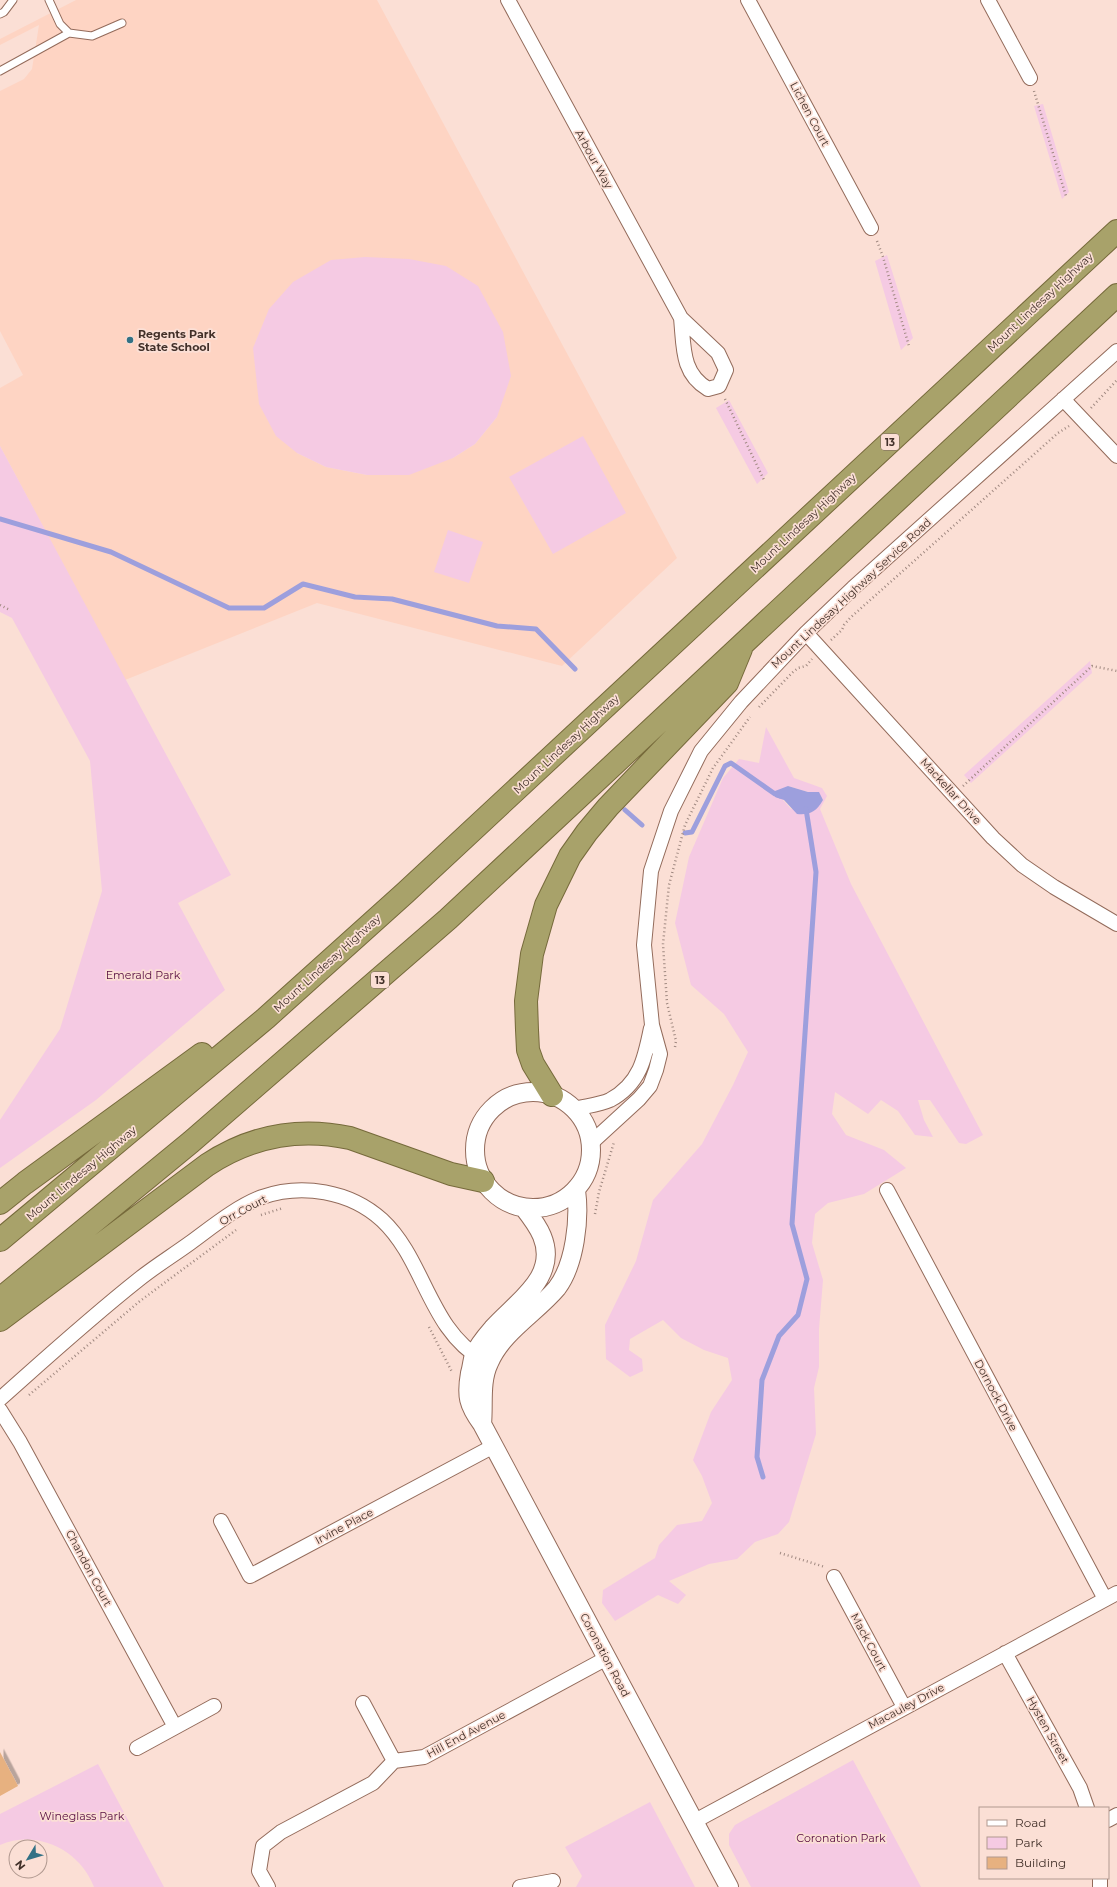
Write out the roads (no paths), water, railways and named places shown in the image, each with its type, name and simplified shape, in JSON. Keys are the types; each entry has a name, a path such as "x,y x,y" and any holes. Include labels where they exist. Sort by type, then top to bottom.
{"highway":[{"name":"Mount Lindesay Highway","path":"0,1240 266,1018 406,893 1117,231"},
{"name":"13","path":"0,1299 192,1142 448,919 1117,294"},
{"path":"552,1095 533,1064 528,1050 526,1000 532,954 546,905 570,856 587,832 618,796 727,683 744,643"},
{"path":"0,1203 25,1183 223,1038 266,1018"},
{"path":"0,1320 207,1165 236,1148 267,1137 301,1132 337,1135 357,1140 451,1174 483,1181"}],"street":[{"name":"Arbour Way","path":"508,0 681,318 718,353 726,370 719,386 708,389 697,383 687,366 681,318"},
{"name":"Lichen Court","path":"748,0 871,228"},
{"path":"988,0 1030,78"},
{"name":"Mount Lindesay Highway Service Road","path":"591,1143 640,1099 650,1086 660,1054 652,1025 644,945 651,871 670,811 701,751 717,730 777,662 806,633 853,588 1117,351"},
{"path":"1063,399 1117,456"},
{"name":"Mackellar Drive","path":"806,633 993,838 1022,865 1054,887 1117,924"},
{"name":"Mount Lindesay Highway Service Road","path":"574,1109 609,1100 623,1091 634,1080 643,1065 652,1025"},
{"path":"536,1092 552,1095 574,1109 585,1124 591,1143 589,1165 586,1176 576,1190 553,1206 539,1209 524,1208 508,1204 494,1194 483,1181 476,1166 474,1150 476,1135 482,1120 505,1098 521,1093 536,1092"},
{"name":"Orr Court","path":"0,1399 138,1280 220,1221 262,1198 300,1189 324,1192 346,1198 365,1207 381,1219 395,1233 408,1254 443,1321 453,1336 481,1359"},
{"name":"Coronation Road","path":"576,1190 579,1209 569,1267 564,1280 549,1298 481,1359 469,1382 468,1398 470,1408 482,1424 492,1447 695,1821 729,1887"},
{"name":"Dornock Drive","path":"887,1190 1111,1596"},
{"name":"Coronation Road","path":"482,1424 484,1384 481,1359 485,1337 530,1291 542,1276 546,1262 546,1250 542,1236 524,1208"},
{"name":"Chandon Court","path":"0,1410 20,1442 175,1727"},
{"name":"Irvine Place","path":"221,1521 250,1576 492,1447"},
{"name":"Mack Court","path":"834,1577 904,1707"},
{"name":"Macauley Drive","path":"695,1821 1111,1596"},
{"name":"Hysten Street","path":"1005,1652 1080,1788 1087,1807"},
{"name":"Hill End Avenue","path":"394,1761 424,1756 607,1658"},
{"path":"268,1887 259,1871 263,1846 281,1832 374,1783 394,1761 363,1703"},
{"path":"137,1748 214,1706"},
{"path":"520,1887 553,1881"}],"lane":[{"path":"0,14 4,12 13,0"},
{"path":"49,0 60,24 69,33"},
{"path":"0,71 69,33 92,36 122,23"}],"water":[{"path":"788,786 808,792 819,792 823,800 812,812 797,814 784,800 775,797 775,791"}],"waterway":[{"path":"0,519 111,552 229,608 264,608 303,584 355,597 392,599 497,626 536,629 575,669"},
{"path":"685,833 692,832 725,766 731,763 780,796"},
{"path":"763,1477 757,1457 762,1380 779,1336 798,1315 807,1279 792,1224 816,872 806,809"},
{"path":"625,810 642,825"}],"place":[{"name":"Regents Park State School","path":"130,340"}],"park label":[{"name":"Emerald Park","path":"143,975"},
{"name":"Wineglass Park","path":"82,1816"},
{"name":"Coronation Park","path":"841,1838"}]}
